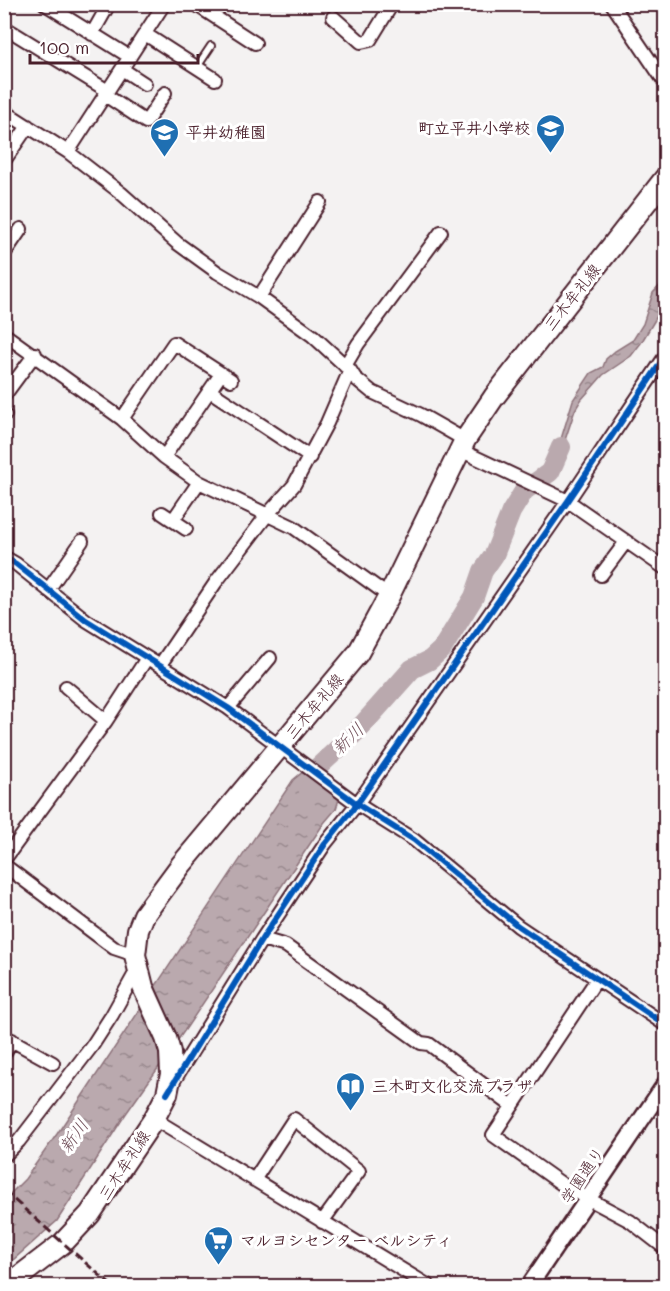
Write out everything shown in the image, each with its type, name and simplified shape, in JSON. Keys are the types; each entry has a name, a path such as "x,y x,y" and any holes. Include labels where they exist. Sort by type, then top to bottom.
{"main road":[{"name":"三木牟礼線","path":"7,1287 63,1243 90,1214 154,1119 167,1094 171,1074 170,1052 139,970 138,930 144,915 159,892 288,752 358,653 389,596 463,445 494,397 666,177"}],"street":[{"path":"45,4 130,57"},
{"path":"92,34 109,4"},
{"path":"68,152 164,4"},
{"path":"195,4 255,43"},
{"path":"333,16 361,42 370,40 393,4"},
{"path":"612,4 666,84"},
{"path":"4,27 106,93 146,122 165,93"},
{"path":"145,34 215,79"},
{"path":"122,69 144,84"},
{"path":"4,111 68,152 121,193 177,243 313,336 372,392 421,415 499,468 564,500 666,569"},
{"path":"5,160 28,126"},
{"path":"259,297 320,202"},
{"path":"4,254 21,229"},
{"path":"160,665 216,582 267,515 294,485 310,457 358,344 441,232"},
{"path":"4,334 35,354 122,419 164,457 199,482 293,527 389,596"},
{"path":"122,419 174,343 226,377 210,391 164,457"},
{"path":"4,396 35,354"},
{"path":"167,1094 262,939 326,844 357,804 564,500 666,355"},
{"path":"210,391 310,457"},
{"path":"173,520 199,482"},
{"path":"162,513 186,530"},
{"path":"48,590 82,541"},
{"path":"601,575 625,543"},
{"path":"4,557 86,620 228,708 357,804 414,840 510,919 666,1025"},
{"path":"4,860 106,721 147,658"},
{"path":"228,708 270,658"},
{"path":"66,687 106,721"},
{"path":"4,866 114,948 139,970 92,1046 19,1141 4,1156"},
{"path":"262,939 286,946 421,1042 429,1044 512,1106"},
{"path":"597,979 493,1135 587,1199 630,1221 666,1249"},
{"path":"4,1054 8,1038 53,1063"},
{"name":"学園通り","path":"529,1287 666,1083"},
{"path":"154,1119 429,1287"},
{"path":"254,1180 294,1119 359,1171 322,1222"}],"lane":[{"path":"197,67 211,46"}],"water":[{"path":"665,280 665,303 641,343 631,356 603,375 581,400 575,410 553,470 549,472 573,400 591,373 603,367 606,359 633,340 643,324 653,293"},
{"path":"304,771 342,789 336,809 324,823 125,1115 57,1221 5,1267 4,1200 25,1179 57,1134 293,780"}],"waterway":[{"name":"新川","path":"309,793 316,769 357,731 412,669 430,660 442,649 474,597 483,571 494,555 511,512 524,491 550,472 561,447"}],"railway":[{"path":"4,1191 112,1286"}],"cycle path":[{"path":"167,1094 262,939 325,844 357,804 568,501 666,355"},
{"path":"4,557 86,620 228,708 357,804 414,840 518,926 666,1025"}],"place":[{"name":"町立平井小学校","path":"551,154"},
{"name":"平井幼稚園","path":"165,158"},
{"name":"三木町文化交流プラザ","path":"351,1112"},
{"name":"マルヨシセンター ベルシティ","path":"219,1266"}]}
